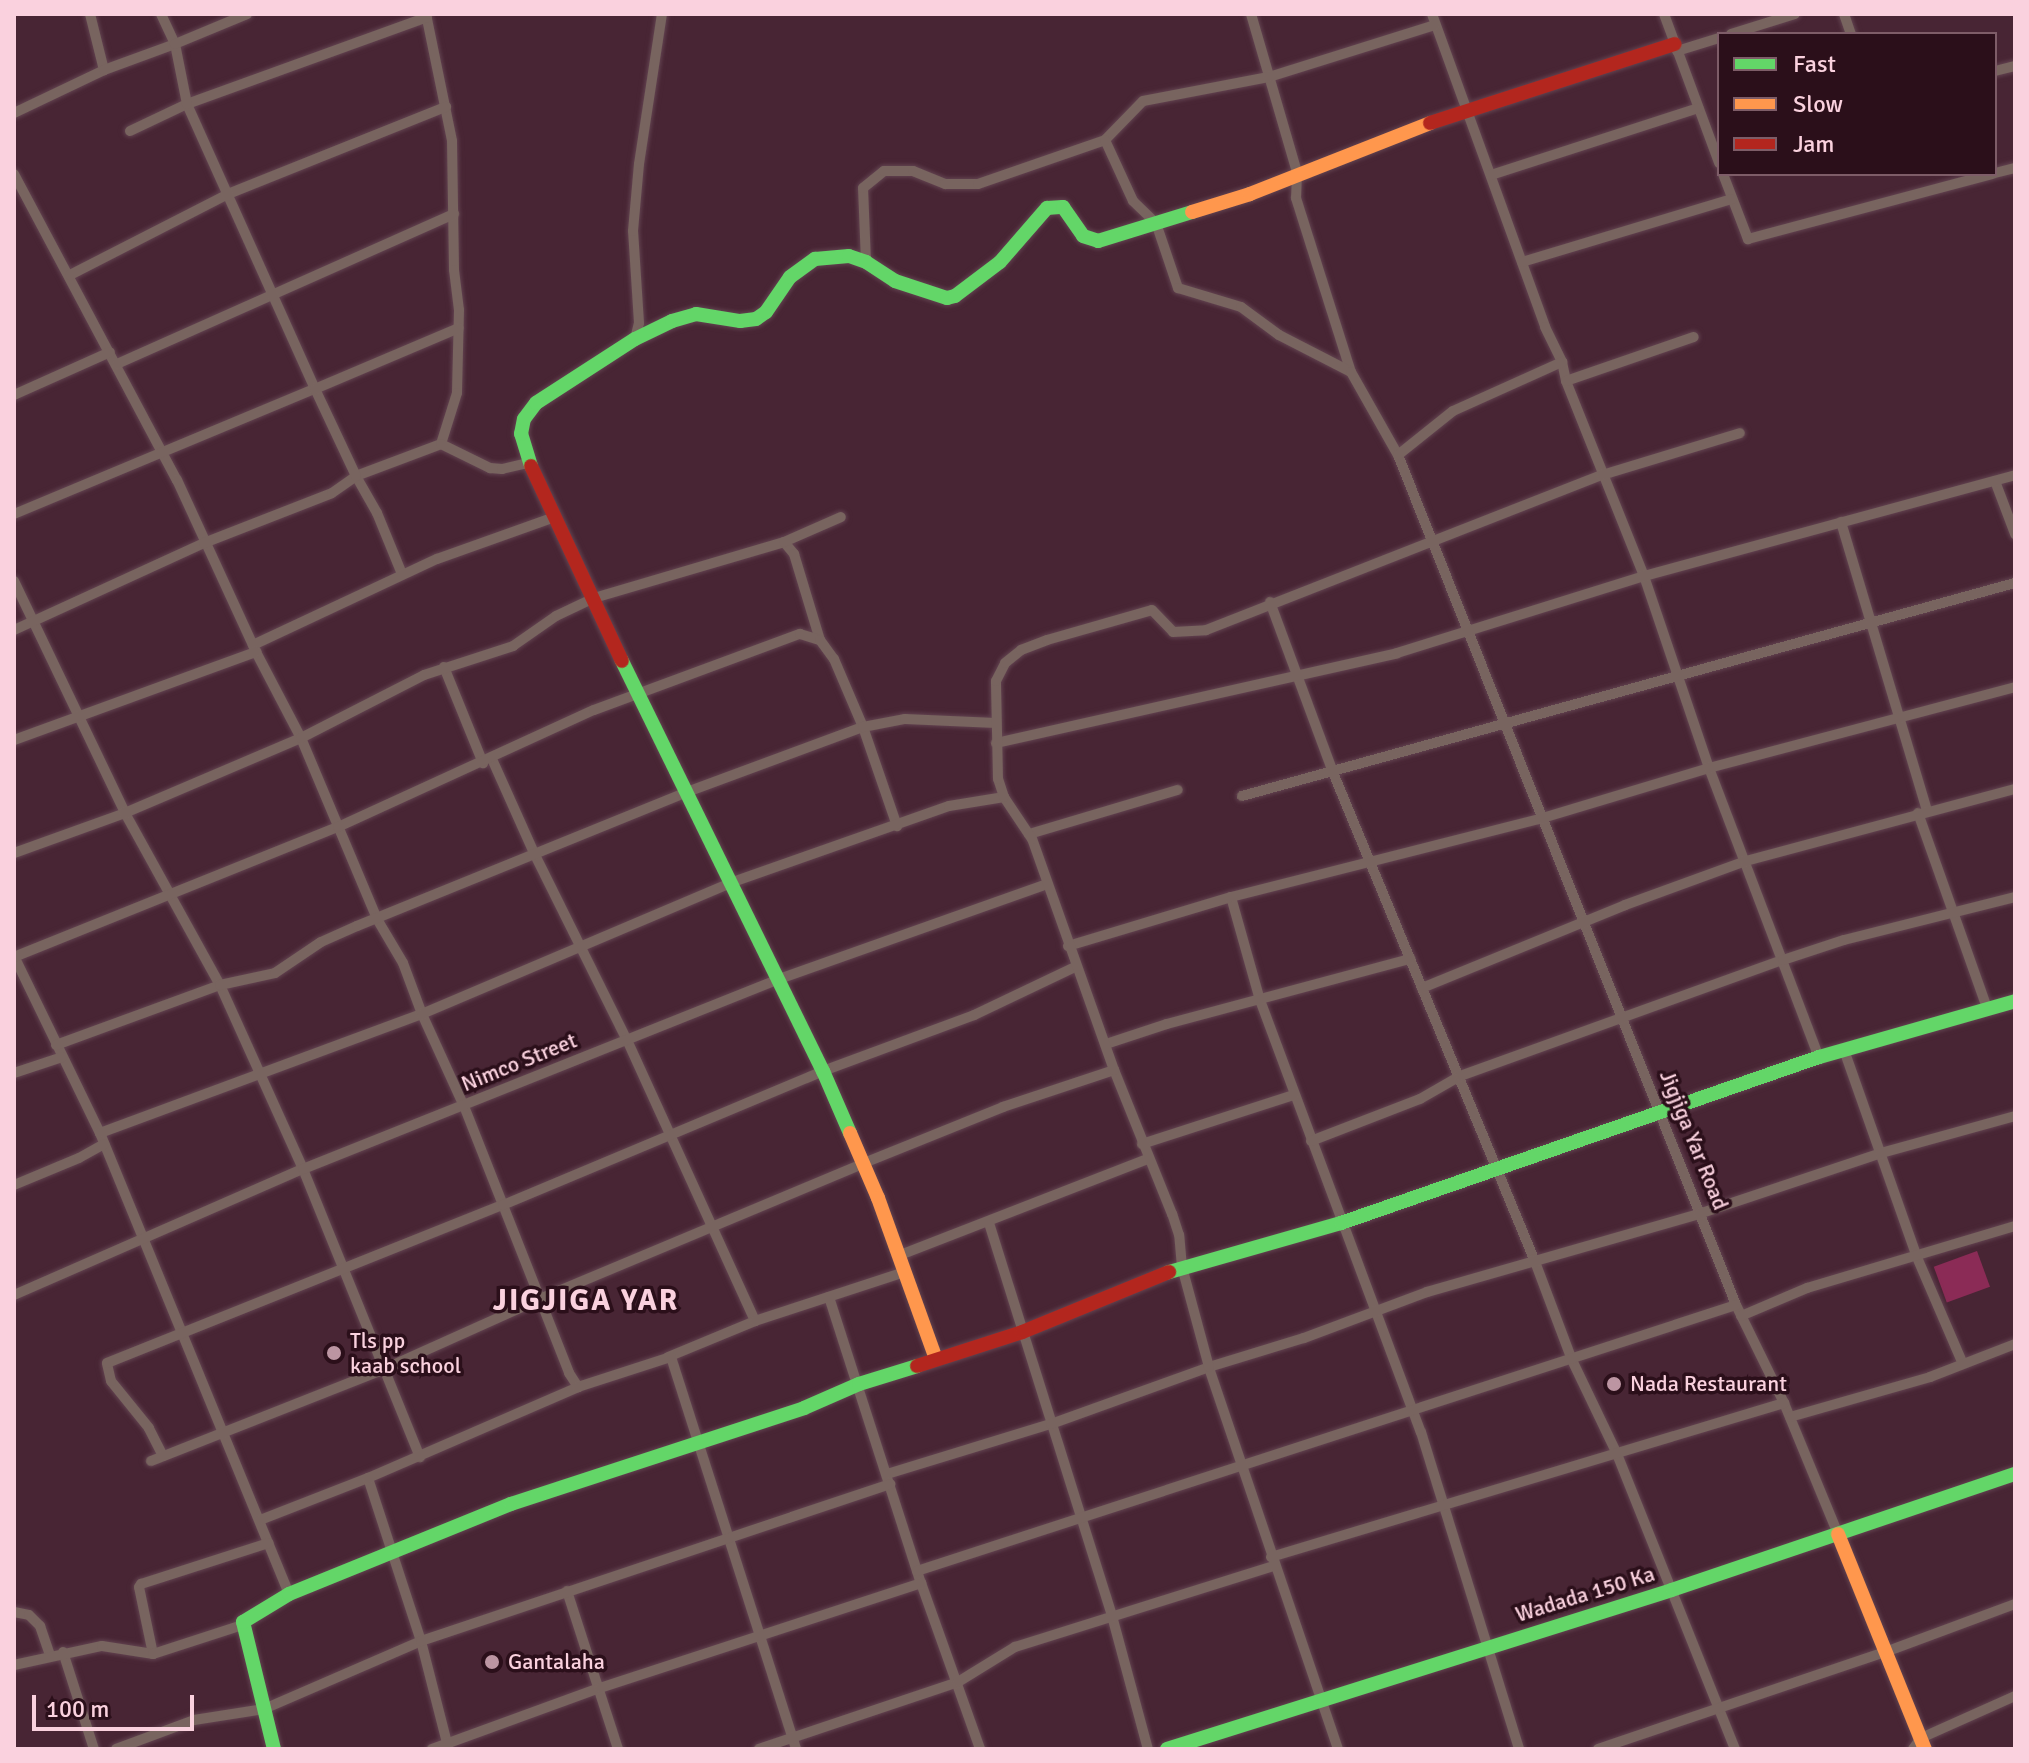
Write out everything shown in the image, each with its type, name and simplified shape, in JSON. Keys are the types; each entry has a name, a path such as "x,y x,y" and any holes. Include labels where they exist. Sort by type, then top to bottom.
{"street":[{"path":"90,14 104,70"},
{"path":"161,14 175,44 187,104 315,389 377,513 402,574"},
{"path":"14,113 104,70 247,14"},
{"path":"635,339 639,323 633,231 639,164 662,14"},
{"name":"Jigjiga Yar Road","path":"1251,14 1297,172 1296,198 1351,372 1398,455 1539,819 1736,1305 1784,1403 1888,1651 1919,1745"},
{"path":"1664,14 1716,148"},
{"path":"1737,32 1795,14"},
{"path":"130,131 187,104 427,16 452,141 459,328 457,393 441,444"},
{"path":"866,262 863,188 884,171 913,171 945,184 978,184 1105,140 1143,101 1269,77 1433,20 1545,327 1562,362 1566,381 1602,475 1644,576 1709,768 1819,1057"},
{"path":"936,1359 864,1163 823,1071 638,696 529,463 521,434 524,419 536,403 635,339 696,314 740,321 756,319 766,312 803,264 815,259 849,256 866,262 895,281 947,298 966,290 1000,262 1032,221 1047,208 1063,207 1083,236 1098,241 1250,194 1297,172 1363,150 1466,109 1676,47 1717,38"},
{"path":"70,275 228,194 446,107"},
{"path":"1491,175 1698,108"},
{"path":"1105,140 1133,201 1156,223 1178,288 1241,307 1279,335 1351,372"},
{"path":"14,174 18,188 70,275 163,451 255,649 301,738 377,919 403,963 542,1298 569,1373 578,1387"},
{"path":"1724,176 1748,239 1987,176"},
{"path":"1522,262 1732,199"},
{"path":"117,364 454,214"},
{"path":"14,514 459,328"},
{"path":"1566,381 1694,337"},
{"path":"14,395 110,352"},
{"path":"1398,455 1453,411 1562,362"},
{"path":"1338,1749 1209,1367 1182,1267 1176,1225 1075,967 1029,834 1004,797 998,779 996,681 1005,663 1021,650 1152,610 1173,632 1206,630 1270,602 1602,475 1740,433"},
{"path":"14,630 206,542 332,493 356,476 441,444 490,468 502,469 529,463"},
{"path":"996,743 1298,678 1468,634 1644,576 2015,475"},
{"path":"1995,481 2015,534"},
{"path":"14,740 255,649 402,574 555,517"},
{"path":"14,853 125,813 301,738 444,667 513,646 556,616 594,598 784,542 841,517"},
{"path":"1841,522 1923,812 1987,1008"},
{"path":"784,542 794,554 820,640 834,659 863,727 897,826"},
{"path":"14,581 125,813 220,985 303,1169 382,1370 420,1457"},
{"path":"1242,796 2015,583"},
{"path":"1270,602 1332,770 1460,1076 1572,1360 1617,1454 1735,1749"},
{"path":"289,1594 180,1335 145,1239 102,1138 14,957 338,827 594,710 789,637 811,635 820,640"},
{"path":"444,667 487,761 627,1040 755,1321"},
{"path":"1068,946 1231,897 1539,819 1709,768 2015,687"},
{"path":"56,1045 220,985 275,973 321,942 687,792 863,727 905,719 996,723"},
{"path":"1422,988 1746,861 2015,789"},
{"path":"1029,834 1178,790"},
{"path":"14,1185 102,1138 422,1014 730,883 949,806 1004,797"},
{"name":"Nimco Street","path":"14,1295 303,1169 779,979 1047,884"},
{"path":"1231,897 1260,1000 1412,1409 1519,1749"},
{"path":"1311,1141 1420,1099 1460,1076 1783,960 1844,940 2015,897"},
{"path":"1106,1044 1167,1024 1410,959"},
{"path":"163,1456 149,1428 111,1381 107,1363 503,1205 823,1071 974,1015 1075,967"},
{"path":"274,1749 242,1625 245,1619 289,1594 389,1551 511,1504 698,1445 804,1408 859,1384 1022,1332 1182,1267 1341,1223 1658,1110 1819,1057 2015,1001"},
{"path":"1844,1050 1916,1255 1962,1362"},
{"path":"14,1073 62,1057"},
{"path":"151,1461 382,1370 542,1298 864,1163 1003,1107 1114,1070"},
{"path":"1142,1144 1294,1095"},
{"path":"116,1749 194,1720 264,1709 421,1641 1377,1311 1534,1259 1699,1214 1881,1153 2015,1116"},
{"path":"900,1255 1148,1159"},
{"path":"989,1223 1112,1616 1148,1749"},
{"path":"1741,1316 1807,1288 2015,1226"},
{"path":"260,1520 420,1457 578,1387 668,1357 755,1321 905,1272"},
{"path":"829,1297 921,1583 980,1749"},
{"path":"917,1571 1736,1305"},
{"path":"1790,1417 1930,1377 1962,1362 2015,1344"},
{"path":"668,1357 673,1361 726,1537 794,1744"},
{"path":"759,1749 794,1744 958,1682 1015,1647 1444,1505 1784,1403"},
{"name":"Wadada 150 Ka","path":"1167,1749 1322,1703 1486,1647 1672,1590 2015,1474"},
{"path":"368,1478 389,1551 421,1641 448,1746"},
{"path":"153,1654 139,1587 141,1584 269,1543"},
{"path":"432,1749 448,1746 600,1688 921,1583"},
{"path":"567,1591 618,1749"},
{"path":"1598,1749 1888,1651 2015,1604"},
{"path":"14,1612 29,1615 40,1626 50,1655"},
{"path":"14,1665 102,1646 153,1654 242,1625"},
{"path":"63,1652 94,1749"},
{"path":"1919,1745 2015,1696"}],"shaded area":[{"path":"1977,1251 1990,1287 1947,1302 1934,1267"}],"traffic: fast":[{"path":"531,466 521,434 524,419 536,403 635,339 672,321 696,314 740,321 756,319 766,312 790,277 815,259 849,256 866,262 895,281 947,298 955,296 1000,262 1047,208 1063,207 1083,236 1098,241 1192,212"},
{"path":"622,661 823,1071 850,1133"},
{"path":"1169,1272 1341,1223 1819,1057 2015,1001"},
{"path":"274,1749 243,1622 289,1594 511,1504 804,1408 859,1384 917,1366"},
{"path":"1167,1749 1672,1590 2015,1474"}],"traffic: slow":[{"path":"1192,212 1250,194 1430,123"},
{"path":"850,1133 878,1198 936,1359"},
{"path":"1838,1534 1925,1749"}],"traffic: jam":[{"path":"1430,123 1675,44"},
{"path":"531,466 622,661"},
{"path":"917,1366 1022,1332 1169,1272"}],"place":[{"name":"Tls pp kaab school","path":"334,1353"},
{"name":"Nada Restaurant","path":"1614,1384"},
{"name":"Gantalaha","path":"492,1662"}],"district":[{"name":"JIGJIGA YAR","path":"586,1301"}]}
